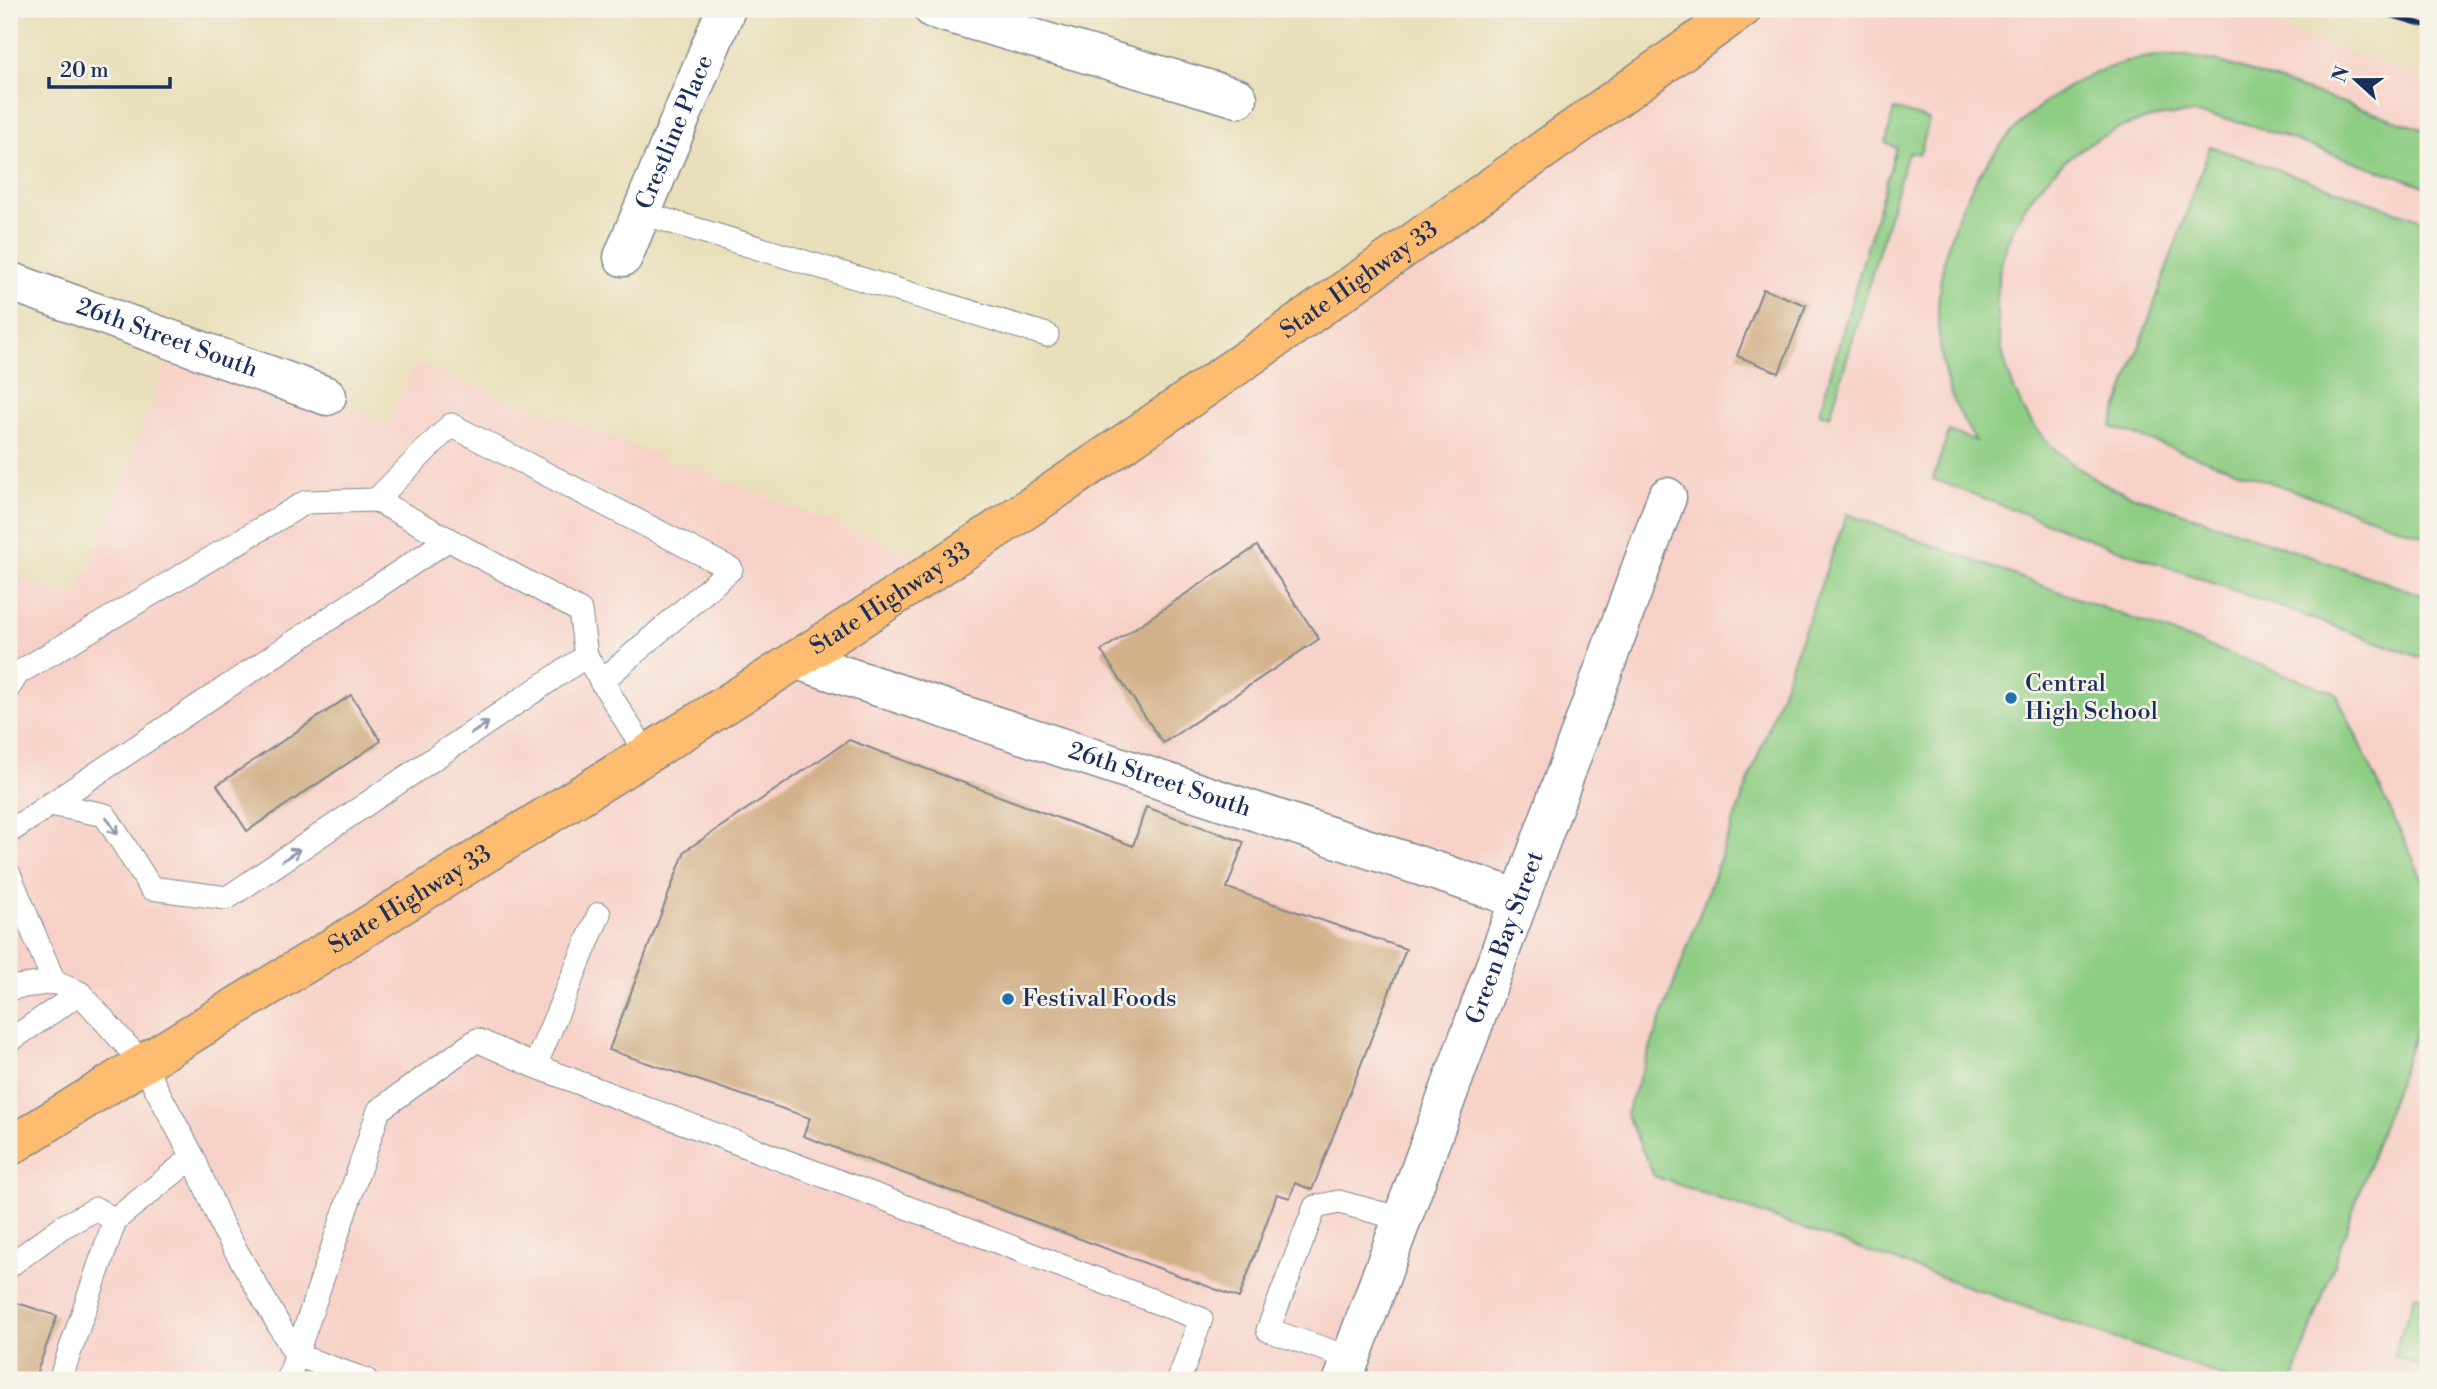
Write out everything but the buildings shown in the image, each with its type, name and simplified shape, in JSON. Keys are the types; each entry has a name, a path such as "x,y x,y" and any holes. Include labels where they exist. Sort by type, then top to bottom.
{"main road":[{"name":"State Highway 33","path":"9,1147 797,660 942,566 1230,371 1742,9"}],"street":[{"name":"Crestline Place","path":"623,257 726,9"},
{"path":"933,9 1238,98"},
{"name":"26th Street South","path":"9,281 327,396"},
{"name":"Green Bay Street","path":"1347,1369 1667,497"},
{"name":"26th Street South","path":"797,660 1520,899"}],"lane":[{"path":"642,213 1047,335"},
{"path":"376,500 451,425 731,569 601,682"},
{"path":"12,676 306,502 376,500 580,611 586,656 646,753"},
{"path":"9,832 450,539"},
{"path":"50,804 105,815 151,888 227,898 586,656"},
{"path":"11,883 54,982"},
{"path":"535,1066 598,914"},
{"path":"9,988 54,982 80,993 143,1064 193,1157 223,1228 296,1355 366,1380"},
{"path":"9,1041 80,993"},
{"path":"288,1380 379,1110 477,1040 535,1066 1201,1319 1179,1380"},
{"path":"60,1380 114,1220 193,1157"},
{"path":"1347,1369 1268,1330 1315,1208 1339,1202 1402,1219"},
{"path":"9,1266 62,1227 96,1209 114,1220"}],"shaded area":[{"path":"1742,9 2223,9 2428,80 2428,1380 9,1380 9,574 77,598 175,341 327,396 389,426 414,363 941,566"}],"green space":[{"path":"2186,56 2224,63 2428,131 2428,187 2240,122 2203,115 2164,116 2132,124 2101,137 2073,155 2048,177 2028,203 2012,232 2001,264 1997,312 2000,341 2012,383 2024,410 2041,435 2075,466 2114,489 2428,597 2428,660 2090,539 1933,479 1949,431 1975,441 1955,405 1945,374 1940,347 1938,307 1946,252 1960,212 1979,175 2004,141 2034,111 2069,87 2107,68 2149,57"},
{"path":"1894,109 1929,120 1920,154 1908,152 1830,416 1819,413 1896,148 1886,142"},
{"path":"2210,146 2428,222 2428,537 2111,427"},
{"path":"1847,514 2336,693 2428,891 2428,997 2293,1380 2233,1380 1654,1176 1626,1114"},
{"path":"2415,1294 2428,1299 2428,1368 2393,1356"}],"railway":[{"path":"2369,9 2428,26"}],"place":[{"name":"Central High School","path":"2011,698"},
{"name":"Festival Foods","path":"1008,999"}]}
